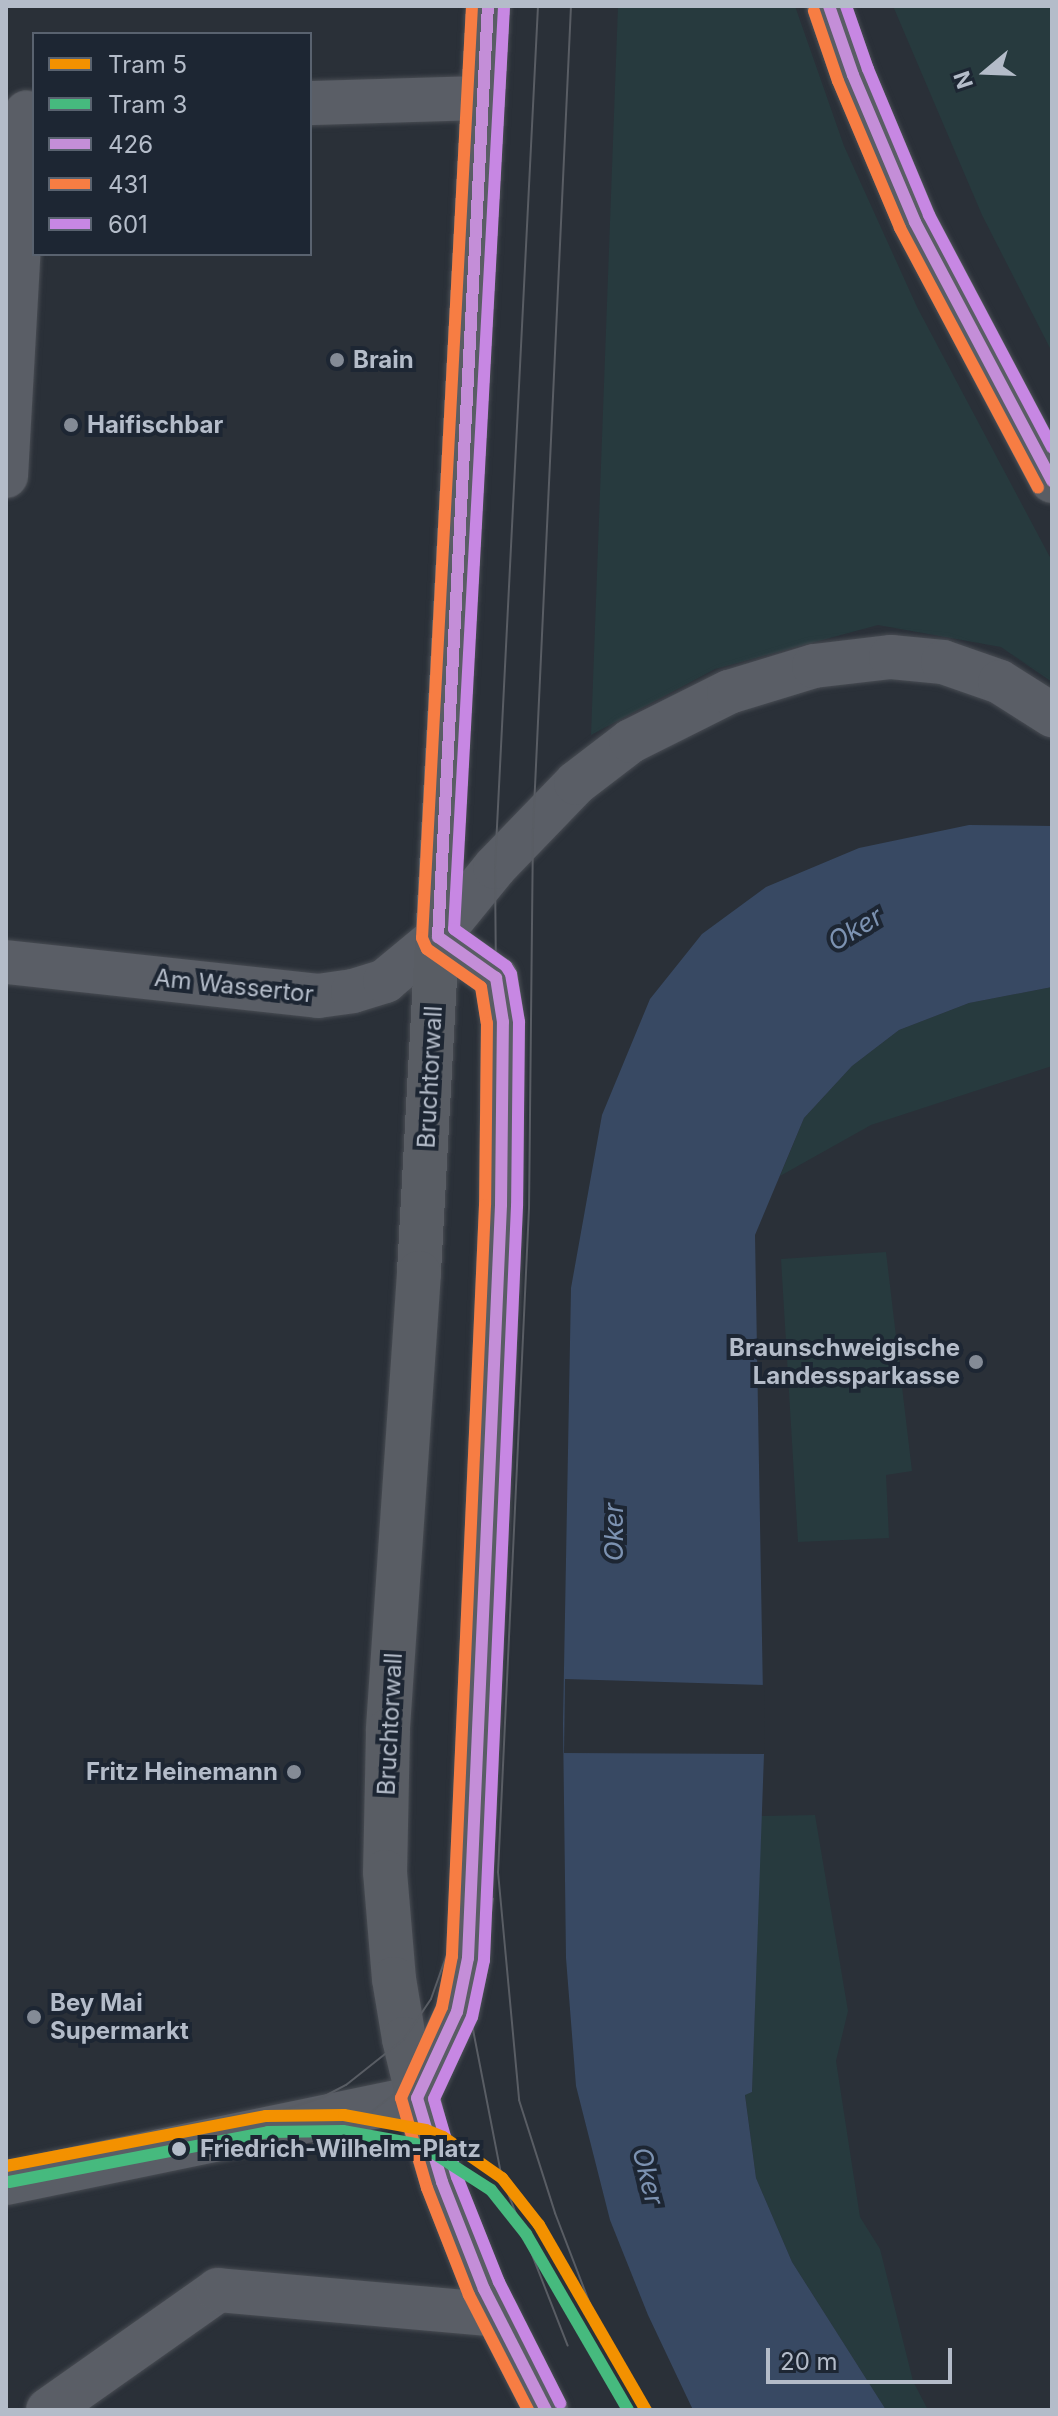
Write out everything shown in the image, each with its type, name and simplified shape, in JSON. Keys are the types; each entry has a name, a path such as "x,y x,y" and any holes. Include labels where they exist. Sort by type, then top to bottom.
{"main road":[{"name":"Bruchtorwall","path":"488,6 438,937 388,1731 385,1872 394,1979 417,2098 442,2182 498,2315 546,2410"},
{"path":"829,6 853,75 915,222 1052,481"},
{"path":"417,2098 457,2012 468,1958 501,1205 503,1022 496,978 438,937"}],"street":[{"path":"312,103 483,98"},
{"path":"6,476 22,114"},
{"name":"Am Wassertor","path":"6,962 318,996 353,991 385,981 438,937 495,867 576,783 631,741 729,692 814,666 891,657 943,662 1000,682 1052,715"},
{"path":"6,2183 417,2098"},
{"path":"48,2410 218,2290 498,2315"}],"green space":[{"path":"618,6 795,6 844,146 917,307 1052,561 1052,682 1001,647 878,625 715,669 591,735"},
{"path":"893,6 1052,6 1052,352 982,215"},
{"path":"1052,987 1052,1066 871,1125 780,1176 804,1118 852,1066 899,1030 969,1003"},
{"path":"886,1252 912,1471 886,1475 889,1538 798,1542 781,1259"},
{"path":"815,1815 848,2011 836,2061 860,2217 880,2249 913,2381 928,2410 886,2410 792,2262 756,2178 745,2094 752,2092 761,1816"}],"water":[{"name":"Oker","path":"969,825 1052,826 1052,987 969,1003 899,1030 852,1066 804,1118 755,1235 764,1754 752,2092 745,2095 756,2178 792,2262 886,2410 693,2410 648,2315 610,2220 576,2086 566,1958 563,1723 571,1288 602,1115 650,999 702,934 766,887 859,848"}],"pier":[{"path":"565,1679 765,1685 764,1754 564,1753"}],"tram line":[{"path":"538,6 495,867 497,1096 480,1590 463,1907 469,2009 502,2178 568,2346"},
{"path":"571,6 533,829 529,1208 498,1872 519,2100 555,2213 596,2320"},
{"path":"287,2157 356,2124 413,2079 457,2029 469,2009 484,1958 493,1899"},
{"path":"266,2116 323,2097 346,2085 404,2039 431,1999 460,1918"},
{"name":"5","path":"6,2166 266,2116 344,2115 426,2130 443,2137 502,2178 539,2225 646,2410"},
{"name":"3","path":"9,2182 268,2132 343,2131 421,2145 491,2190 526,2234 628,2410"}],"transit line":[{"name":"431","path":"472,6 422,938 427,949 481,987 487,1023 485,1205 452,1956 442,2007 401,2098 427,2188 469,2295 528,2410"},
{"name":"426","path":"438,937 488,6"},
{"name":"426","path":"829,6 853,75 915,222 1052,481"},
{"name":"601","path":"846,6 868,69 929,215 1052,447"},
{"name":"601","path":"504,7 454,929 506,966 511,974 519,1022 517,1206 484,1960 472,2017 434,2099 457,2177 499,2282 560,2403"},
{"name":"431","path":"814,11 838,81 900,228 1038,488"},
{"name":"426","path":"417,2098 457,2012 468,1958 501,1205 503,1022 496,978 438,937"},
{"name":"426","path":"417,2098 442,2182 484,2289 546,2410"}],"place":[{"name":"Brain","path":"337,360"},
{"name":"Haifischbar","path":"71,425"},
{"name":"Braunschweigische Landessparkasse","path":"976,1362"},
{"name":"Fritz Heinemann","path":"294,1772"},
{"name":"Bey Mai Supermarkt","path":"34,2017"},
{"name":"Friedrich-Wilhelm-Platz","path":"179,2149"}]}
